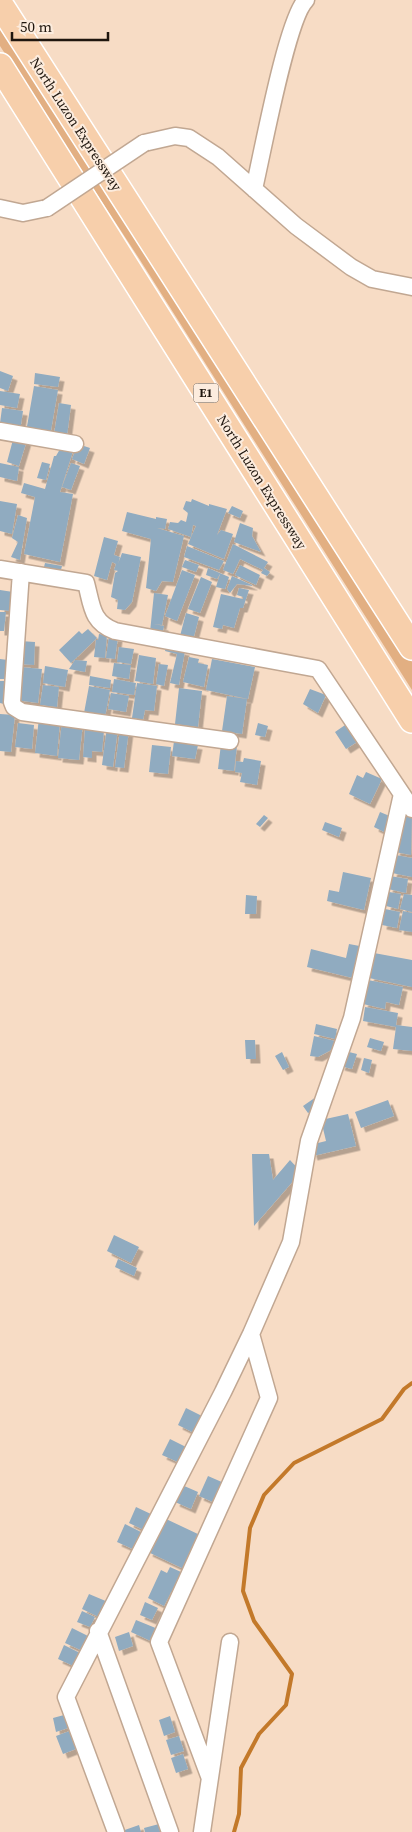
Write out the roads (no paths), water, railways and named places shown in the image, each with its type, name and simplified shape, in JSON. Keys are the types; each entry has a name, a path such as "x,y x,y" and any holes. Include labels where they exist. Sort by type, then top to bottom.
{"highway":[{"name":"North Luzon Expressway","path":"0,4 412,647"},
{"name":"North Luzon Expressway","path":"0,66 412,720"}],"street":[{"path":"254,189 296,13 306,0"},
{"path":"0,208 23,213 47,208 144,143 168,137 189,138 218,157 296,226 351,267 372,279 412,287"},
{"path":"0,431 75,444"},
{"path":"0,569 86,583 96,618 104,627 115,631 318,668 412,808"},
{"path":"21,572 12,702 14,707 22,712 230,741"},
{"path":"116,1832 66,1697 251,1334 291,1242 309,1141 352,1018 402,794"},
{"path":"209,1776 159,1642 269,1398 251,1334"},
{"path":"98,1631 170,1832"},
{"path":"202,1832 230,1642"}],"waterway":[{"path":"234,1832 239,1814 241,1768 259,1734 286,1705 292,1674 254,1621 243,1591 250,1528 264,1495 294,1463 382,1419 404,1389 412,1383"}]}
